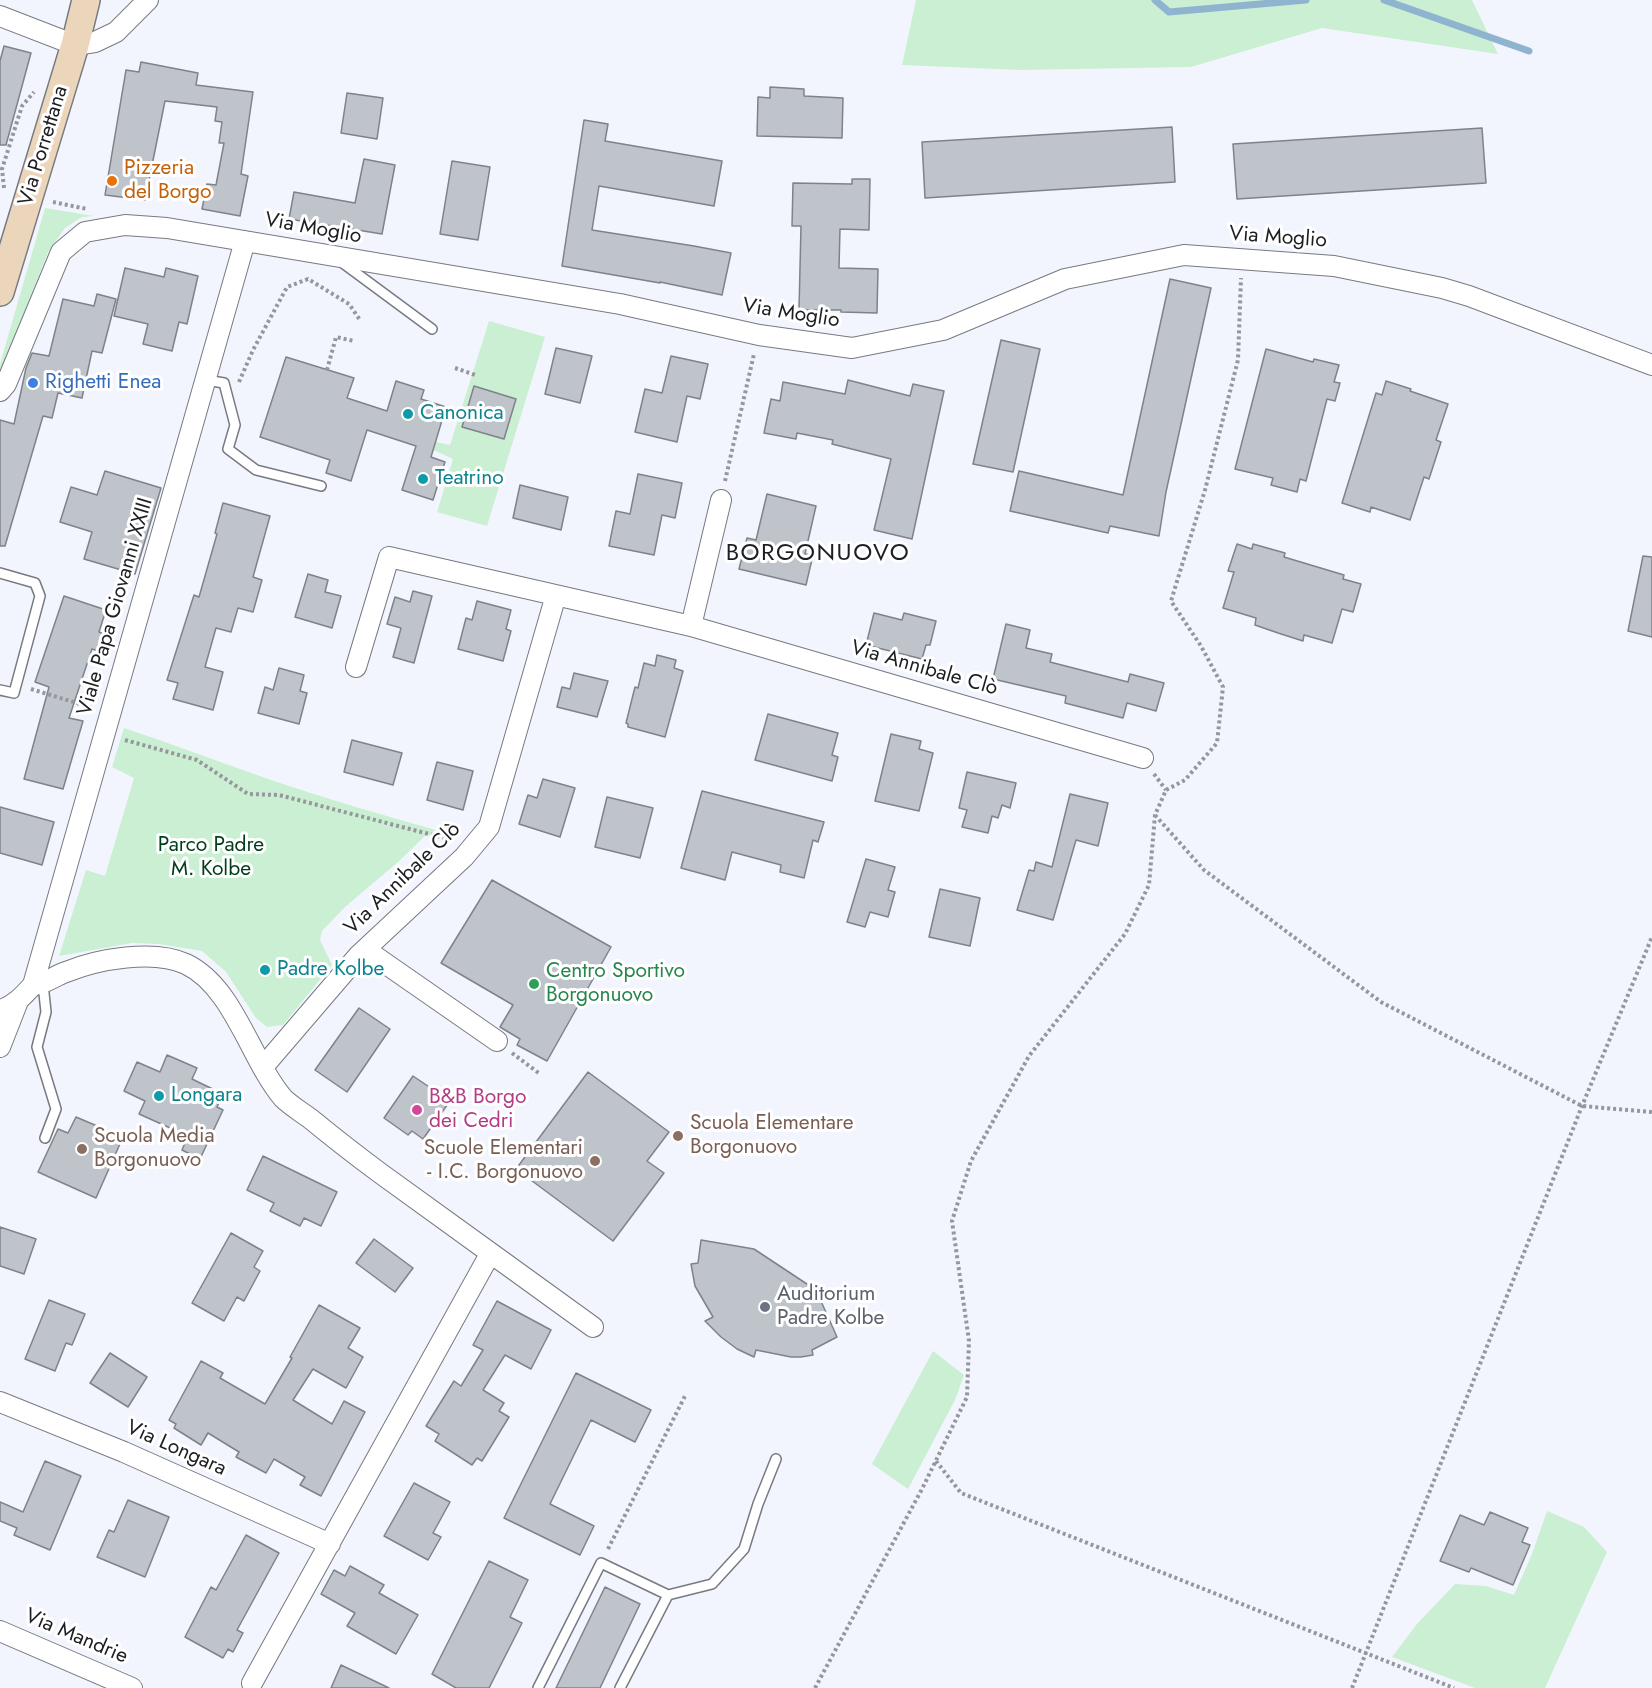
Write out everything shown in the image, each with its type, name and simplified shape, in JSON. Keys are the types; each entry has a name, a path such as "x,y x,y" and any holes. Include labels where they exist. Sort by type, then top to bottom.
{"main road":[{"name":"Via Porrettana","path":"3,274 15,197 75,45 86,0"}],"street":[{"path":"0,16 75,45 95,42 116,32 148,0"},
{"name":"Via Moglio","path":"0,391 6,384 61,252 85,232 125,225 167,228 620,304 759,335 852,348 943,330 1065,279 1184,255 1334,266 1442,288 1469,296 1652,365"},
{"name":"Viale Papa Giovanni XXIII","path":"38,985 105,734 245,241"},
{"path":"691,626 721,500"},
{"name":"Via Annibale Clò","path":"356,667 389,557 691,626 1143,758"},
{"name":"Via Annibale Clò","path":"263,1067 366,950 464,857 489,827 556,595"},
{"path":"366,950 497,1041"},
{"path":"0,1010 9,1008 38,985 66,972 93,964 128,957 150,956 186,964 201,974 224,997 263,1067 284,1098 352,1152 593,1327"},
{"path":"0,1047 18,1001"},
{"path":"252,1683 490,1254"},
{"name":"Via Longara","path":"0,1402 124,1452 330,1544"},
{"name":"Via Mandrie","path":"0,1631 132,1688"}],"lane":[{"path":"333,256 432,329"},
{"path":"206,380 224,383 235,425 228,449 256,470 321,486"},
{"path":"0,573 35,583 40,596 14,693 0,690"},
{"path":"38,985 46,1012 37,1047 57,1109 45,1138"},
{"path":"538,1688 601,1563 668,1595 712,1584 744,1549 758,1504 776,1459"},
{"path":"620,1688 668,1595"}],"path":[{"path":"36,89 22,106 2,169 4,189 15,197 101,212 109,228"},
{"path":"815,1688 936,1461 967,1397 969,1341 952,1221 971,1161 1029,1056 1125,934 1149,885 1155,815 1166,790 1185,780 1217,742 1223,687 1201,646 1171,601 1205,490 1238,360 1241,259"},
{"path":"238,386 253,350 287,287 308,279 349,304 360,320"},
{"path":"721,500 759,335"},
{"path":"327,370 336,337 354,341"},
{"path":"455,368 474,375"},
{"path":"16,684 111,714"},
{"path":"105,734 197,760 248,794 279,795 473,846"},
{"path":"1155,815 1204,870 1381,1002 1582,1106 1652,1112"},
{"path":"1353,1688 1582,1106 1652,937"},
{"path":"497,1041 540,1074"},
{"path":"601,1563 686,1394"},
{"path":"936,1461 961,1493 1454,1688"}],"green space":[{"path":"916,0 1472,0 1498,54 1322,28 1191,67 1020,70 902,65"},
{"path":"45,208 94,216 82,217 65,228 48,252 2,370 0,364"},
{"path":"489,321 545,337 487,526 437,512 453,459 431,449 436,442 450,445"},
{"name":"Parco Padre M. Kolbe","path":"124,728 292,787 439,831 436,836 426,835 345,907 322,931 320,940 332,965 283,1025 267,1027 256,1018 226,972 202,951 159,944 132,943 59,956 86,870 105,876 134,778 112,767"},
{"path":"933,1351 964,1375 955,1400 908,1489 872,1464"},
{"path":"1547,1511 1584,1527 1607,1552 1545,1688 1475,1688 1392,1657 1417,1624 1455,1584 1486,1586 1514,1595"}],"building":[{"path":"4,46 31,53 6,145 0,145 0,61"},
{"path":"141,62 198,73 196,85 253,92 241,174 248,176 240,216 202,209 207,184 216,185 224,143 219,143 222,122 215,121 217,107 165,101 145,200 105,195 126,70 139,72"},
{"path":"770,87 804,89 804,96 843,98 842,138 757,136 758,97 770,98"},
{"path":"347,93 383,98 377,139 341,133"},
{"path":"584,120 608,124 605,141 722,161 714,206 599,186 592,230 731,253 722,295 562,266"},
{"path":"1172,127 1175,182 925,198 922,142"},
{"path":"1482,128 1486,183 1237,199 1233,144"},
{"path":"364,159 395,165 382,234 289,219 294,192 355,203"},
{"path":"452,161 490,167 478,240 440,234"},
{"path":"852,179 870,179 869,230 840,229 839,268 878,269 877,313 799,310 801,226 792,226 793,183 852,184"},
{"path":"125,268 164,277 166,268 198,276 187,324 179,322 172,351 143,344 148,324 114,316"},
{"path":"1170,279 1211,288 1166,492 1159,536 1110,526 1108,533 1010,511 1019,471 1123,495"},
{"path":"97,294 116,299 102,353 92,351 82,398 58,393 52,418 43,416 5,546 0,546 0,420 14,424 26,368 32,353 49,356 63,299 94,306"},
{"path":"1001,340 1040,349 1013,472 973,464"},
{"path":"556,348 592,356 580,403 545,394"},
{"path":"1266,349 1313,362 1314,359 1339,365 1334,382 1340,383 1335,401 1327,399 1306,481 1300,479 1297,492 1271,485 1273,478 1235,469"},
{"path":"671,356 708,364 700,399 687,396 677,442 635,432 645,389 662,393"},
{"path":"286,357 354,378 347,398 387,411 396,381 424,390 421,399 446,407 431,457 445,462 433,500 402,490 416,446 367,430 351,481 326,473 330,460 260,437"},
{"path":"848,380 910,396 913,384 944,391 912,539 874,530 891,459 832,444 833,440 797,433 796,439 764,433 771,399 780,401 783,382 845,394"},
{"path":"1386,381 1448,404 1436,440 1441,442 1429,479 1424,477 1410,520 1371,507 1370,512 1342,503 1376,393 1382,395"},
{"path":"474,386 516,399 504,439 462,427"},
{"path":"105,471 161,488 135,574 84,559 92,532 60,522 71,487 97,495"},
{"path":"638,474 682,483 675,518 662,515 654,555 609,546 616,511 630,514"},
{"path":"520,485 568,497 561,530 513,518"},
{"path":"767,494 816,506 805,554 813,555 806,585 739,569 747,538 756,540"},
{"path":"223,503 270,516 253,577 262,580 253,612 238,608 231,632 216,628 205,667 223,672 213,710 173,699 178,683 167,680 194,595 199,597 217,534 215,533"},
{"path":"1237,544 1252,549 1253,544 1285,553 1284,557 1344,575 1343,579 1361,584 1353,612 1342,609 1332,643 1304,635 1303,641 1278,633 1255,625 1256,618 1223,608 1234,572 1228,571"},
{"path":"1643,556 1652,557 1652,637 1628,631"},
{"path":"308,574 328,580 325,592 341,596 332,628 295,617"},
{"path":"413,591 432,596 414,663 393,657 401,628 387,624 395,597 410,602"},
{"path":"64,596 106,610 99,632 107,635 102,652 92,649 69,718 83,721 63,789 24,779 49,687 35,682"},
{"path":"477,601 511,610 506,629 511,631 503,661 458,649 466,618 472,620"},
{"path":"874,613 902,620 904,613 936,621 930,645 926,645 922,659 866,645"},
{"path":"1006,624 1030,630 1026,648 1052,654 1050,662 1128,682 1130,674 1164,683 1156,711 1127,703 1123,718 1065,703 1066,696 993,679"},
{"path":"657,655 676,660 674,668 683,671 665,737 628,727 626,723 644,663 655,666"},
{"path":"279,668 304,675 300,691 307,693 299,724 258,713 265,687 273,690"},
{"path":"574,673 608,681 597,717 557,707 562,687 570,689"},
{"path":"768,714 838,733 832,755 838,757 832,781 755,760"},
{"path":"891,734 921,741 919,749 933,753 919,811 875,801"},
{"path":"352,740 402,753 393,785 344,772"},
{"path":"437,762 473,771 463,810 427,800"},
{"path":"967,772 1016,783 1010,808 1002,805 998,818 992,816 988,833 962,827 967,810 959,808"},
{"path":"543,779 575,788 560,837 519,824 528,795 537,798"},
{"path":"702,791 824,822 818,842 813,840 804,878 780,872 781,865 732,852 725,880 681,868"},
{"path":"1070,794 1108,803 1098,846 1076,840 1053,920 1017,910 1029,870 1034,871 1036,862 1052,867"},
{"path":"607,797 653,808 640,858 595,847"},
{"path":"0,807 54,822 42,865 0,853"},
{"path":"866,859 895,867 888,890 895,892 888,917 870,912 865,927 847,922"},
{"name":"Centro Sportivo Borgonuovo","path":"492,880 611,947 547,1061 517,1045 520,1039 500,1027 513,1005 441,963"},
{"path":"940,889 980,898 970,946 929,937"},
{"path":"359,1008 390,1029 347,1092 315,1070"},
{"path":"167,1055 197,1068 192,1079 223,1094 217,1107 223,1110 200,1159 182,1150 188,1136 139,1114 145,1101 124,1091 137,1062 160,1072"},
{"name":"Scuole Elementari - I.C. Borgonuovo","path":"588,1072 669,1132 647,1161 664,1173 613,1241 516,1169"},
{"name":"B&B Borgo dei Cedri","path":"413,1076 450,1101 423,1139 412,1131 408,1135 384,1118"},
{"path":"76,1117 123,1137 96,1198 38,1172 58,1129 68,1133"},
{"path":"263,1156 337,1192 321,1226 304,1218 300,1226 270,1211 274,1203 247,1190"},
{"path":"0,1227 36,1239 24,1274 0,1266"},
{"path":"231,1233 263,1251 254,1267 260,1271 244,1301 237,1297 224,1321 192,1303"},
{"path":"374,1239 413,1268 395,1292 356,1263"},
{"name":"Auditorium Padre Kolbe","path":"701,1240 754,1249 816,1290 837,1337 812,1350 813,1355 801,1357 756,1350 754,1357 737,1349 705,1321 713,1317 695,1286 691,1264 698,1263"},
{"path":"49,1300 85,1314 72,1345 66,1343 55,1371 25,1359"},
{"path":"497,1301 551,1330 531,1369 505,1355 483,1390 504,1403 499,1411 509,1417 482,1461 477,1458 472,1465 435,1441 439,1434 426,1426 454,1381 461,1386 483,1350 473,1345"},
{"path":"319,1305 360,1328 348,1348 363,1357 346,1388 313,1369 293,1400 332,1424 344,1401 365,1412 321,1496 300,1485 305,1477 274,1459 266,1473 236,1457 239,1452 208,1433 201,1445 174,1428 176,1424 169,1420 201,1361 223,1373 220,1378 265,1404"},
{"path":"110,1353 147,1377 128,1407 90,1383"},
{"path":"576,1373 651,1410 635,1442 591,1420 550,1504 594,1526 580,1555 504,1518"},
{"path":"45,1461 81,1476 50,1550 14,1535 17,1528 0,1521 0,1502 23,1512"},
{"path":"414,1483 450,1502 433,1533 441,1537 428,1560 384,1536"},
{"path":"128,1500 169,1517 145,1577 97,1557 109,1530 114,1532"},
{"path":"1490,1512 1528,1528 1522,1542 1530,1545 1513,1585 1471,1568 1469,1572 1440,1561 1460,1515 1484,1525"},
{"path":"246,1535 279,1553 237,1630 243,1633 233,1652 228,1649 223,1658 185,1637 211,1587 216,1590"},
{"path":"489,1561 528,1580 510,1617 522,1623 489,1688 456,1688 432,1674"},
{"path":"350,1566 384,1585 379,1593 418,1615 396,1654 347,1626 355,1613 321,1594 334,1570 345,1576"},
{"path":"605,1587 640,1604 600,1688 556,1688"},
{"path":"341,1665 389,1688 331,1688"}],"waterway":[{"path":"1155,0 1169,12 1306,0"},
{"path":"1384,0 1529,51"}],"place":[{"name":"Pizzeria del Borgo","path":"112,181"},
{"name":"Righetti Enea","path":"33,383"},
{"name":"Canonica","path":"408,414"},
{"name":"Teatrino","path":"423,479"},
{"name":"Padre Kolbe","path":"265,970"},
{"name":"Centro Sportivo Borgonuovo","path":"534,984"},
{"name":"Longara","path":"159,1096"},
{"name":"B&B Borgo dei Cedri","path":"417,1110"},
{"name":"Scuola Elementare Borgonuovo","path":"678,1136"},
{"name":"Scuola Media Borgonuovo","path":"82,1149"},
{"name":"Scuole Elementari - I.C. Borgonuovo","path":"595,1161"},
{"name":"Auditorium Padre Kolbe","path":"765,1307"}],"district":[{"name":"BORGONUOVO","path":"818,554"}]}
